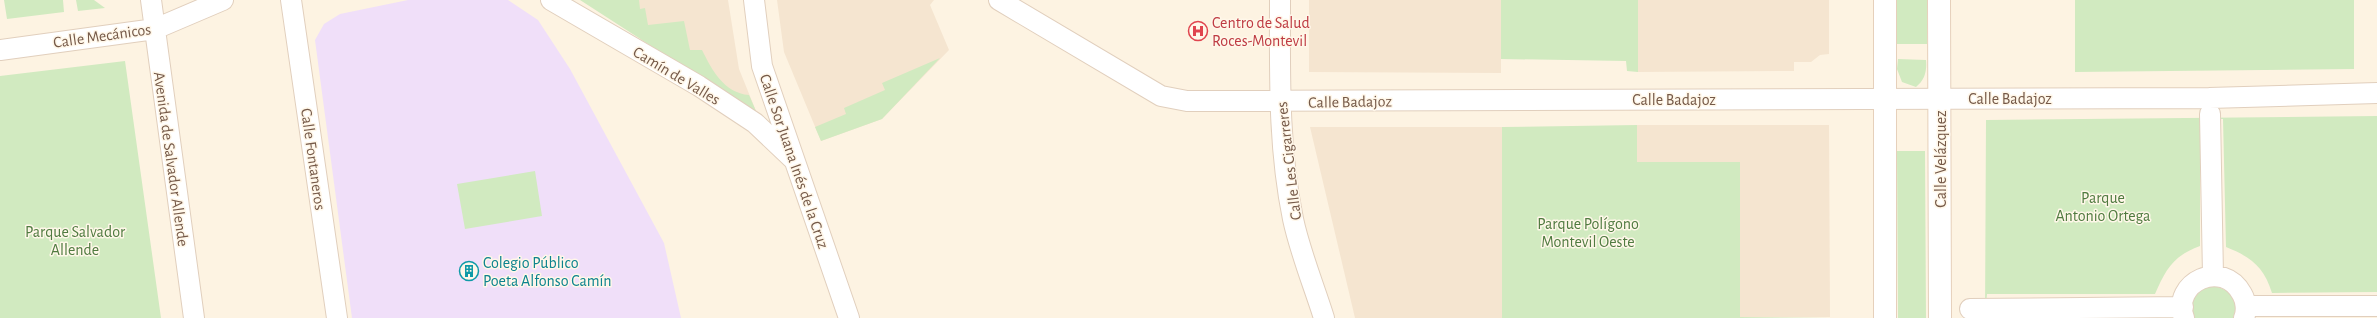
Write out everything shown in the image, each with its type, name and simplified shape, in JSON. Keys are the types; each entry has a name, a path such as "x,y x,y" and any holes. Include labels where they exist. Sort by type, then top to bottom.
{"street":[{"name":"Avenida de Salvador Allende","path":"151,0 194,318"},
{"name":"Calle Mecánicos","path":"0,50 155,29 223,0"},
{"name":"Calle Fontaneros","path":"291,0 337,318"},
{"name":"Camín de Valles","path":"550,0 699,86 755,123 795,162"},
{"name":"Calle Sor Juana Inés de la Cruz","path":"754,0 762,66 849,318"},
{"name":"Calle Badajoz","path":"998,0 1161,96 1187,101 2209,98 2377,93"},
{"name":"Calle Les Cigarreres","path":"1280,0 1279,101 1281,139 1293,220 1324,318"},
{"path":"1884,0 1885,318"},
{"name":"Calle Velázquez","path":"1939,0 1940,318"},
{"path":"2210,114 2213,276"},
{"path":"1970,309 2184,312 2184,297 2192,285 2204,277 2213,276 2232,281 2242,292 2245,312 2377,306"}],"shaded area":[{"path":"408,0 508,0 538,20 570,69 664,243 681,318 352,318 315,40 324,24 340,14"},
{"path":"625,0 728,0 739,69 756,111 641,40"},
{"path":"777,0 934,0 930,5 949,50 882,119 821,141 784,52"},
{"path":"1309,0 1501,0 1501,73 1309,72"},
{"path":"1638,0 1829,0 1829,54 1820,55 1811,62 1794,62 1794,71 1638,72"},
{"path":"1637,125 1829,125 1830,317 1740,317 1740,176 1636,178"},
{"path":"1310,127 1502,127 1502,318 1355,318"}],"green space":[{"path":"4,0 63,0 64,12 7,19"},
{"path":"76,0 94,0 105,8 78,11"},
{"path":"580,0 639,0 640,9 645,8 648,25 684,21 690,50 702,50 710,65 726,85 733,90 749,95 756,111 755,113"},
{"path":"1501,0 1638,0 1638,72 1627,71 1626,61 1501,59"},
{"path":"1896,0 1927,0 1927,44 1896,44"},
{"path":"2075,0 2354,0 2354,69 2075,72"},
{"path":"940,58 882,119 821,141 815,127 846,114 844,108 885,90 882,83"},
{"path":"1898,59 1926,60 1925,75 1916,87 1902,82 1897,69"},
{"name":"Parque Salvador Allende","path":"125,61 161,318 0,318 0,76"},
{"name":"Parque Antonio Ortega","path":"2377,116 2377,292 2272,293 2265,276 2255,264 2243,255 2226,247 2223,119 2200,119 2200,246 2183,254 2172,264 2163,277 2155,294 1987,294 1985,318 1986,120"},
{"name":"Parque Polígono Montevil Oeste","path":"1637,125 1637,162 1740,162 1740,317 1830,318 1502,318 1502,127"},
{"path":"1897,151 1925,151 1926,318 1898,318"},
{"path":"535,171 542,216 465,229 457,184"},
{"path":"2208,285 2221,288 2231,294 2235,304 2233,318 2194,318 2191,308 2192,303 2200,291"}],"place":[{"name":"Centro de Salud Roces-Montevil","path":"1198,31"},
{"name":"Colegio Público Poeta Alfonso Camín","path":"469,271"}]}
